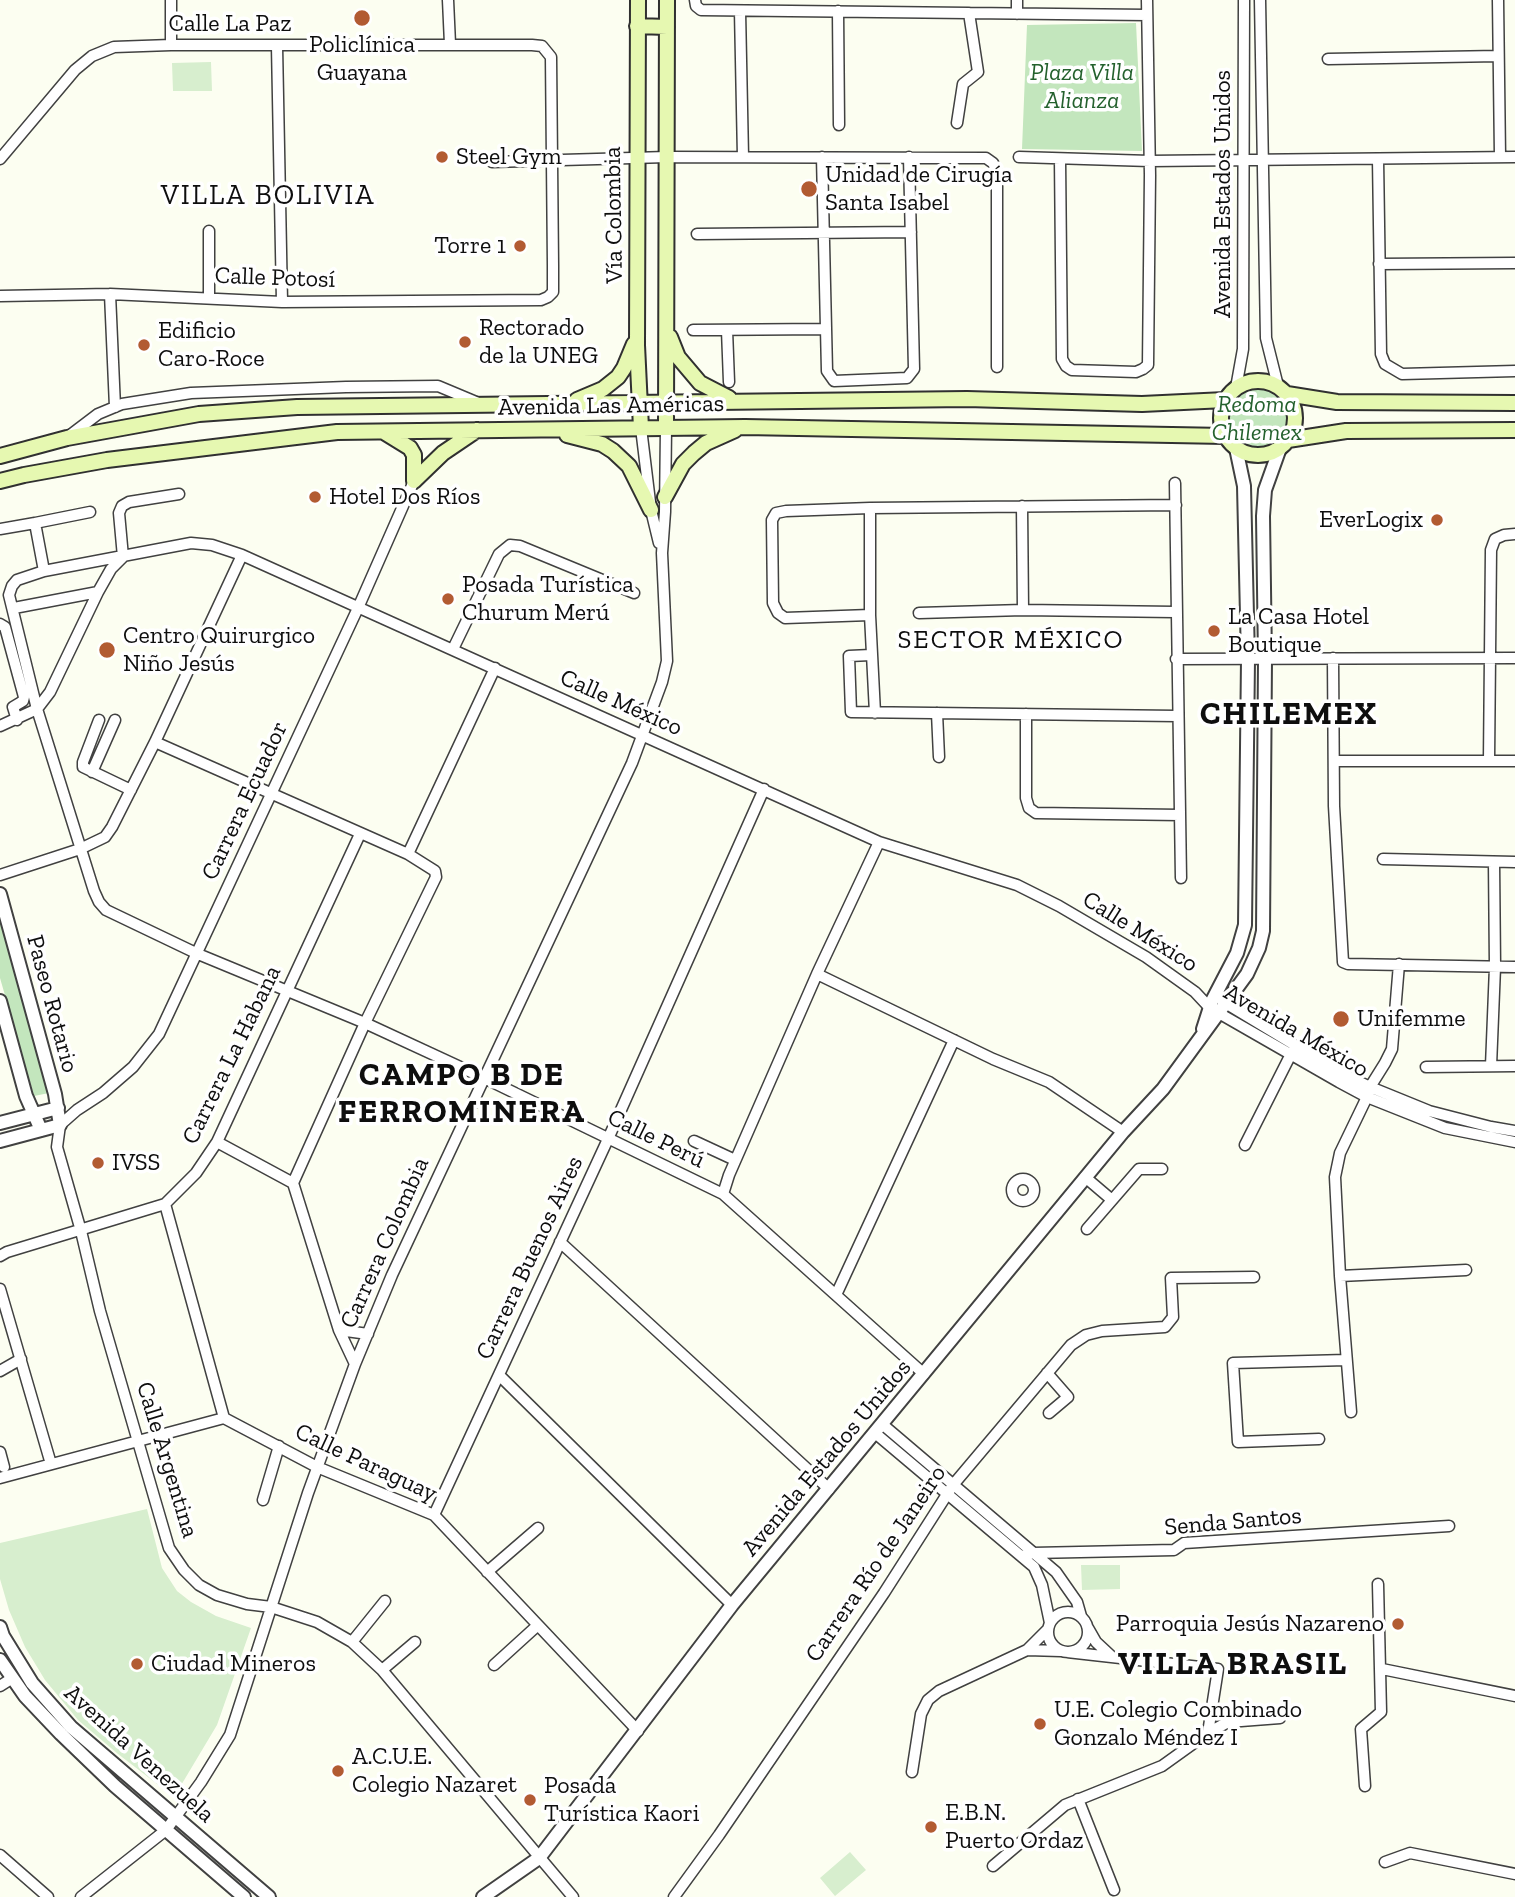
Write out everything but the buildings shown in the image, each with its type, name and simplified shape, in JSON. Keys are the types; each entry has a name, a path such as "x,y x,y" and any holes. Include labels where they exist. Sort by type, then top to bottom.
{"main road":[{"name":"Vía Colombia","path":"638,0 637,336 641,428"},
{"path":"666,428 667,0"},
{"path":"637,26 667,27"},
{"path":"667,321 678,357 699,383 722,396 740,402"},
{"path":"559,404 579,400 603,389 624,368 637,336"},
{"path":"1515,403 1337,402 1255,381 1236,388 1225,400 1221,412 1221,424 1226,436 1236,448 1256,455 1269,454 1284,444 1346,431 1515,430"},
{"path":"1282,390 1293,405 1295,417 1294,429 1284,444"},
{"name":"Avenida Las Américas","path":"0,456 66,438 200,414 297,407 967,399 1142,404 1225,400"},
{"path":"665,497 683,464 694,453 725,433 745,427"},
{"name":"Avenida Las Américas","path":"0,481 107,460 232,443 379,430 745,427 1226,436"},
{"path":"549,429 602,444 613,451 629,466 651,510"},
{"path":"379,430 410,448 416,464 414,481"},
{"path":"414,481 443,453 477,430"}],"street":[{"path":"171,0 171,45"},
{"path":"449,0 450,44"},
{"path":"1017,0 1017,14"},
{"path":"1060,159 1062,359 1072,370 1136,372 1148,365 1150,161 1147,0"},
{"name":"Avenida Estados Unidos","path":"1236,388 1243,349 1244,0"},
{"name":"Avenida Estados Unidos","path":"1260,0 1266,338 1282,390"},
{"path":"1498,0 1500,156"},
{"path":"911,1 911,12"},
{"path":"698,5 740,11 1147,15"},
{"path":"740,11 743,157"},
{"path":"838,12 839,125"},
{"path":"957,123 962,84 978,72 969,13"},
{"name":"Calle La Paz","path":"0,159 75,70 92,56 114,47 450,44 532,45 542,46 548,51 552,76 552,160"},
{"path":"277,46 282,302"},
{"path":"1328,59 1498,56"},
{"path":"492,162 636,157 986,159 993,163 996,172 998,367"},
{"path":"822,157 826,330 829,376 834,381 907,378 912,375 909,157"},
{"path":"1019,157 1245,161 1515,157"},
{"path":"1378,159 1381,354 1385,364 1402,374 1515,371"},
{"name":"Calle Potosí","path":"0,296 110,294 282,302 541,300 553,292 552,160"},
{"path":"209,230 209,298"},
{"path":"696,234 911,232"},
{"path":"1379,264 1515,263"},
{"path":"110,294 115,407"},
{"path":"693,330 826,330"},
{"path":"727,330 729,382"},
{"name":"Avenida Las Américas","path":"66,438 98,414 115,407 151,398 191,394 438,386 481,404"},
{"name":"Carrera Colombia","path":"641,428 651,510 662,553"},
{"name":"Carrera Colombia","path":"81,1897 166,1830 201,1782 230,1734 317,1467 355,1364 392,1275 632,763 667,661 662,553 666,428"},
{"name":"Avenida Estados Unidos","path":"1218,1005 1247,974 1264,931 1263,516 1265,490 1284,444"},
{"name":"Avenida Estados Unidos","path":"483,1897 539,1858 732,1605 1000,1278 1123,1132 1163,1089 1200,1040 1218,1005 1245,926 1248,659 1244,486 1236,448"},
{"name":"Carrera Ecuador","path":"60,1125 133,1067 159,1034 358,608 414,481"},
{"path":"1175,483 1181,878"},
{"path":"0,726 37,709 50,692 98,592 111,569 122,557 119,513 122,506 129,502 179,494"},
{"path":"870,615 785,618 779,612 773,603 772,520 776,513 870,508 1176,505"},
{"path":"1022,506 1023,610"},
{"path":"870,508 870,615 875,713"},
{"path":"0,528 90,512"},
{"path":"35,523 44,571"},
{"path":"1489,761 1491,550 1495,539 1504,534 1515,534"},
{"name":"Calle México","path":"14,608 9,595 12,586 17,580 44,571 191,543 212,545 242,555 879,842 1017,886 1059,906 1146,957 1195,992"},
{"path":"453,649 499,554 510,545 520,545 634,593"},
{"path":"0,875 80,849 105,837 155,742 242,555"},
{"path":"80,849 37,709 14,608 98,592"},
{"path":"919,613 1023,610 1175,612"},
{"path":"0,624 5,627 24,697 23,701 13,707 17,720"},
{"path":"872,655 849,656 851,712 1177,716"},
{"path":"1176,659 1515,658"},
{"path":"1333,659 1334,761 1343,962 1515,967"},
{"path":"408,854 495,668"},
{"path":"937,713 939,757"},
{"path":"1026,714 1026,798 1029,808 1036,813 1180,815"},
{"path":"99,720 83,767 131,790"},
{"path":"92,772 115,720"},
{"path":"155,742 408,854 435,871 436,877 365,1023 293,1183 339,1330 355,1364"},
{"path":"1334,761 1515,761"},
{"name":"Carrera Buenos Aires","path":"434,1515 608,1139 764,789"},
{"name":"Carrera La Habana","path":"0,1256 165,1205 196,1173 217,1142 360,834"},
{"path":"723,1194 735,1160 817,974 879,842"},
{"name":"Calle Perú","path":"80,849 99,902 106,910 198,954 365,1023 723,1194 924,1374"},
{"path":"1383,859 1515,862"},
{"path":"1490,1066 1495,967 1494,862"},
{"name":"Paseo Rotario","path":"0,894 58,1108 60,1125"},
{"path":"1351,1412 1335,1177 1340,1153 1392,1049 1399,964"},
{"path":"817,974 993,1059 1049,1082 1123,1132"},
{"name":"Avenida México","path":"1195,992 1293,1051 1341,1073 1369,1092 1445,1128 1515,1142"},
{"name":"Paseo Rotario","path":"0,1001 33,1114 41,1130"},
{"path":"836,1295 954,1040"},
{"path":"1245,1145 1293,1051"},
{"path":"1426,1067 1515,1066"},
{"name":"Avenida México","path":"1369,1092 1429,1111 1515,1131"},
{"path":"0,1123 58,1108 77,1110"},
{"path":"0,1141 60,1125"},
{"name":"Calle Argentina","path":"60,1125 57,1147 100,1311 169,1548 184,1570 199,1585 217,1595 247,1604 271,1607 317,1622 352,1642 382,1670 573,1897"},
{"name":"Calle Argentina","path":"41,1130 57,1147"},
{"path":"694,1140 735,1160"},
{"path":"217,1142 293,1183"},
{"path":"1087,1229 1139,1170 1162,1170"},
{"path":"1086,1177 1112,1200"},
{"path":"0,1478 224,1418 165,1205"},
{"path":"560,1242 829,1489"},
{"path":"1340,1276 1466,1270"},
{"name":"Carrera Río de Janeiro","path":"674,1897 884,1593 950,1490 1071,1345 1086,1335 1102,1331 1165,1327 1173,1317 1171,1278 1254,1277"},
{"path":"0,1289 51,1464"},
{"path":"339,1330 368,1334"},
{"path":"0,1371 21,1359"},
{"path":"1319,1439 1238,1442 1233,1363 1346,1360"},
{"path":"1046,1373 1068,1397 1049,1413"},
{"path":"499,1375 732,1605"},
{"name":"Calle Paraguay","path":"224,1418 317,1467 434,1515 638,1731"},
{"path":"878,1428 1034,1567 1042,1585 1051,1642 1064,1651 1219,1669 1208,1733"},
{"path":"263,1500 279,1446"},
{"path":"0,1452 4,1467"},
{"path":"950,1490 1056,1572 1077,1602 1081,1616 1096,1642 1112,1656"},
{"name":"Senda Santos","path":"1021,1556 1032,1553 1174,1550 1184,1543 1449,1526"},
{"path":"487,1572 538,1528"},
{"path":"1366,1786 1361,1729 1381,1712 1378,1584"},
{"path":"352,1642 385,1601"},
{"path":"912,1772 921,1714 928,1700 939,1691 1027,1650 1053,1618 1064,1612 1081,1616"},
{"path":"494,1665 538,1625"},
{"name":"Avenida Venezuela","path":"0,1626 32,1684 71,1727 268,1897"},
{"path":"1027,1650 1074,1651 1086,1642 1088,1628"},
{"path":"382,1670 415,1642"},
{"name":"Avenida Venezuela","path":"0,1660 6,1682 25,1696 70,1742 166,1830 244,1897"},
{"path":"1382,1668 1515,1695"},
{"path":"993,1866 1065,1805 1162,1766 1228,1722 1280,1718"},
{"path":"1078,1800 1114,1890"},
{"path":"1385,1861 1410,1853 1515,1874"},
{"path":"0,1854 48,1897"}],"green space":[{"name":"Plaza Villa Alianza","path":"1136,23 1142,151 1022,149 1027,25"},
{"path":"211,62 212,91 173,91 172,63"},
{"name":"Redoma Chilemex","path":"1252,389 1264,389 1283,402 1288,419 1286,431 1275,444 1264,449 1252,449 1233,436 1228,425 1228,413 1241,394"},
{"path":"0,917 49,1093 34,1096 0,978"},
{"name":"Ciudad Mineros","path":"147,1509 162,1568 177,1591 216,1616 251,1628 217,1725 174,1797 78,1720 45,1680 25,1647 9,1610 0,1579 0,1543"},
{"path":"1081,1565 1120,1565 1120,1589 1082,1590"},
{"path":"850,1852 866,1870 835,1896 820,1878"}],"place":[{"name":"Policlínica Guayana","path":"362,18"},
{"name":"Steel Gym","path":"442,157"},
{"name":"Unidad de Cirugía Santa Isabel","path":"809,189"},
{"name":"Torre 1","path":"520,246"},
{"name":"Rectorado de la UNEG","path":"465,342"},
{"name":"Edificio Caro-Roce","path":"144,345"},
{"name":"Hotel Dos Ríos","path":"315,497"},
{"name":"EverLogix","path":"1437,520"},
{"name":"Posada Turística Churum Merú","path":"448,599"},
{"name":"La Casa Hotel Boutique","path":"1214,631"},
{"name":"Centro Quirurgico Niño Jesús","path":"107,650"},
{"name":"Unifemme","path":"1341,1019"},
{"name":"IVSS","path":"98,1163"},
{"name":"Parroquia Jesús Nazareno","path":"1398,1624"},
{"name":"Ciudad Mineros","path":"137,1664"},
{"name":"U.E. Colegio Combinado Gonzalo Méndez I","path":"1040,1724"},
{"name":"A.C.U.E. Colegio Nazaret","path":"338,1771"},
{"name":"Posada Turística Kaori","path":"530,1800"},
{"name":"E.B.N. Puerto Ordaz","path":"931,1827"}],"district":[{"name":"VILLA BOLIVIA","path":"268,196"},
{"name":"SECTOR MÉXICO","path":"1011,641"},
{"name":"CHILEMEX","path":"1289,715"},
{"name":"CAMPO B DE FERROMINERA","path":"462,1094"},
{"name":"VILLA BRASIL","path":"1233,1665"}]}
